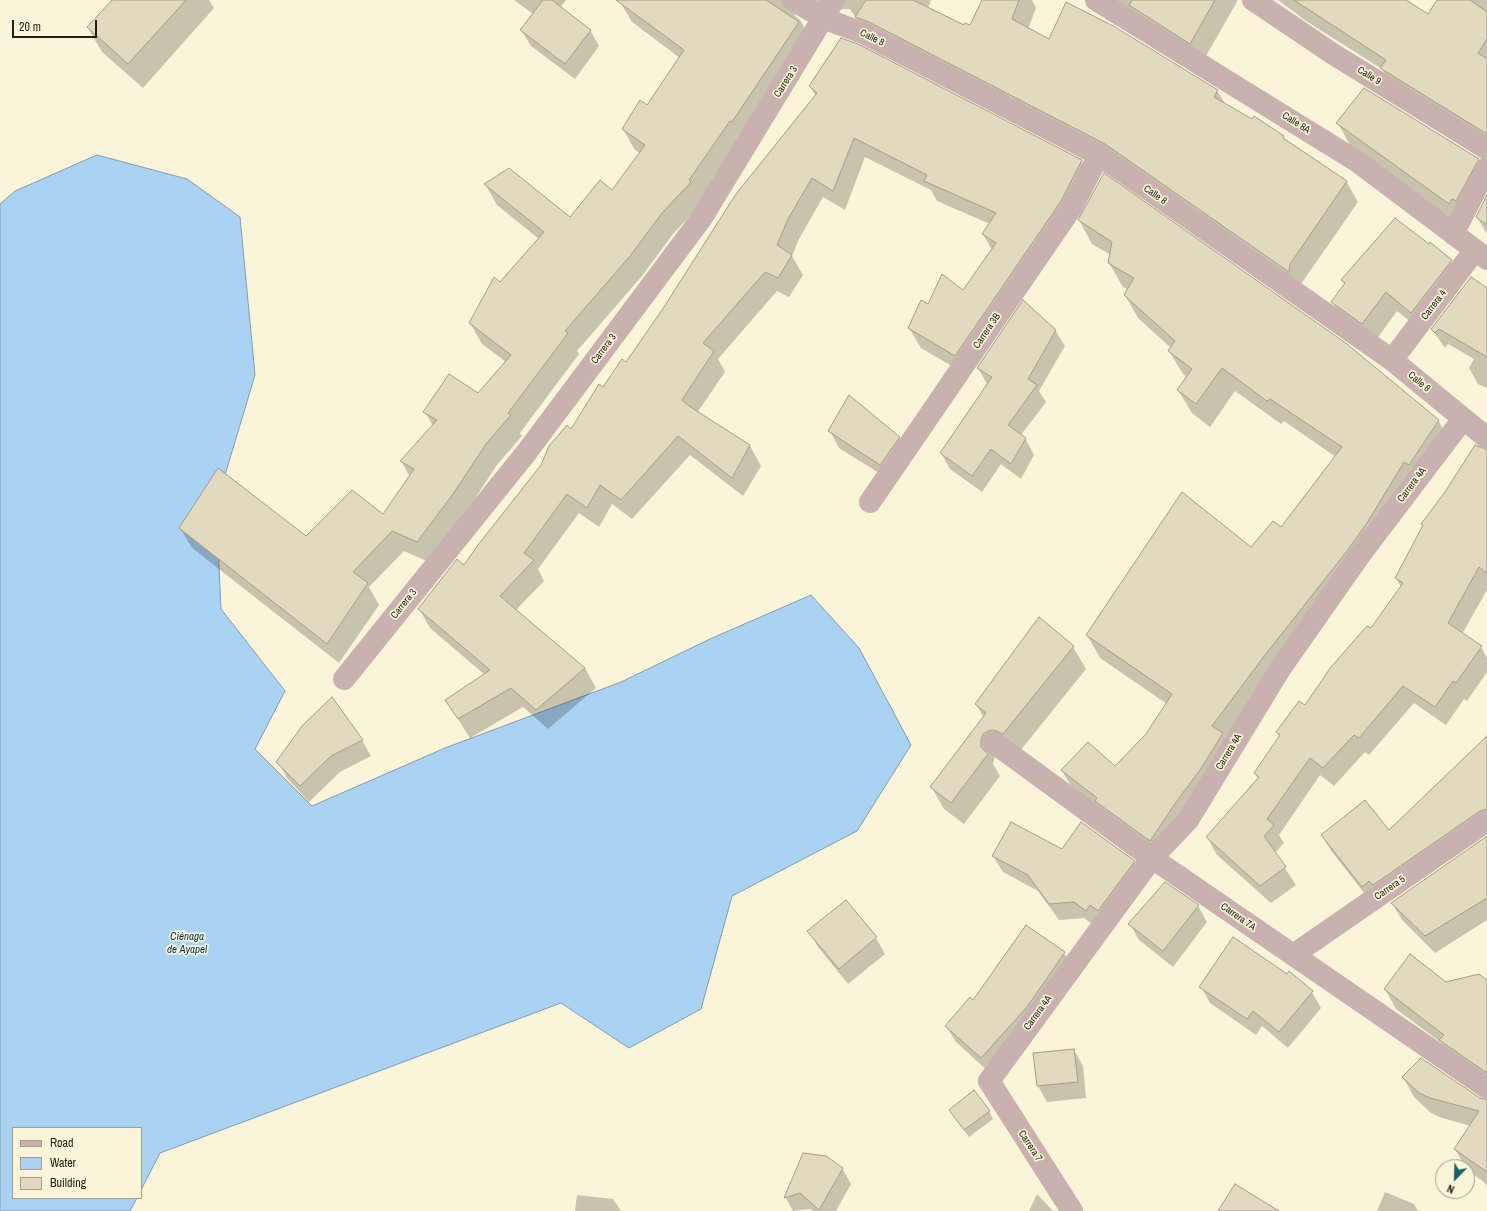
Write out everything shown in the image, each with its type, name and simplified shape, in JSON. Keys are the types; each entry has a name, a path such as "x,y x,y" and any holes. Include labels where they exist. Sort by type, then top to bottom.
{"street":[{"name":"Calle 8","path":"793,0 830,9 863,33 1099,156 1392,360 1487,438"},
{"name":"Calle 8A","path":"1096,0 1121,6 1358,162 1481,255"},
{"name":"Calle 9","path":"1253,0 1333,54 1487,149"},
{"name":"Carrera 3","path":"344,678 526,454 701,219 830,9"},
{"name":"Carrera 3B","path":"870,502 1072,207 1099,156"},
{"path":"1453,234 1487,168"},
{"name":"Carrera 4","path":"1392,360 1481,255"},
{"name":"Carrera 4A","path":"989,1081 1152,858 1188,820 1280,669 1362,552 1463,419"},
{"name":"Carrera 7A","path":"993,742 1152,858 1487,1088"},
{"name":"Carrera 5","path":"1293,955 1487,821"},
{"name":"Carrera 7","path":"989,1081 1072,1211"}],"water":[{"name":"Ciénaga de Ayapel","path":"97,155 187,179 240,217 255,375 216,505 221,609 285,691 255,749 312,806 445,748 621,682 710,639 811,595 859,648 911,745 857,831 732,896 701,1009 629,1048 561,1003 160,1153 142,1188 142,1127 12,1127 12,1199 136,1199 130,1211 0,1211 0,204 15,191"}],"building":[{"path":"112,0 186,0 128,64 87,27"},
{"path":"543,0 552,0 591,30 565,64 520,30"},
{"path":"616,0 766,0 799,22 732,122 730,121 689,180 691,182 662,213 630,256 565,331 568,333 508,413 511,415 486,444 453,494 417,542 392,531 353,572 368,583 327,644 179,528 218,468 306,536 352,490 383,514 414,469 400,461 437,420 423,412 449,374 478,393 511,355 469,323 494,277 500,282 544,232 484,184 509,168 570,217 600,180 612,190 645,145 622,129 640,100 647,105 684,50"},
{"path":"866,0 913,0 964,25 965,23 970,25 982,0 1019,0 1012,19 1049,39 1066,2 1115,27 1218,90 1214,97 1252,119 1254,116 1284,136 1283,138 1347,181 1290,264 1289,272 1105,144 869,22 855,17"},
{"path":"1132,0 1215,0 1190,44 1129,5"},
{"path":"1294,0 1406,0 1428,14 1437,0 1470,0 1487,12 1487,39 1478,53 1487,59 1487,134 1380,68 1386,60"},
{"path":"841,38 858,44 1082,160 1061,201 955,356 908,328 921,300 928,304 942,274 963,290 996,243 982,234 996,213 924,181 927,175 854,138 833,191 812,178 788,219 777,245 792,255 778,278 765,272 703,343 714,351 682,400 750,445 732,478 678,436 621,500 600,485 587,508 567,494 524,553 534,560 500,596 585,668 536,710 511,688 458,719 445,700 490,670 418,609 457,559 464,565 541,465 549,446 567,425 571,429 599,384 603,387 622,359 626,362 662,310 736,194 817,93 809,86"},
{"path":"1364,88 1479,159 1456,201 1452,199 1449,204 1336,123"},
{"path":"1104,173 1347,344 1439,420 1409,465 1404,462 1367,523 1347,551 1265,655 1212,726 1223,733 1200,770 1150,841 1095,801 1097,798 1061,770 1088,742 1115,766 1146,734 1172,694 1086,635 1182,492 1251,547 1273,521 1281,527 1342,447 1270,399 1267,401 1222,368 1196,404 1177,390 1192,369 1168,351 1175,341 1124,295 1134,278 1108,263 1112,242 1078,220"},
{"path":"1487,195 1487,225 1476,217"},
{"path":"1395,218 1429,244 1430,242 1452,260 1411,313 1386,292 1362,324 1331,302 1345,283 1341,280"},
{"path":"1471,277 1487,288 1487,357 1439,329 1435,333 1431,329"},
{"path":"1023,300 1056,330 1028,379 1037,385 1008,425 1026,438 1011,464 991,449 972,476 940,453 992,377 977,368"},
{"path":"849,395 900,437 880,465 828,431"},
{"path":"1475,445 1487,450 1487,573 1479,567 1448,623 1482,646 1456,683 1453,681 1435,707 1403,686 1359,738 1354,735 1323,768 1310,758 1267,819 1274,825 1264,836 1286,867 1260,886 1206,837 1259,777 1254,773 1280,735 1276,732 1299,701 1305,705 1331,667 1367,626 1371,628 1403,583 1395,578 1423,525 1421,524 1445,492"},
{"path":"1039,617 1074,646 1003,734 994,730 983,734 981,747 988,754 951,803 930,787 986,713 975,704"},
{"path":"332,697 363,740 331,756 300,786 276,762 302,726"},
{"path":"1487,736 1487,809 1480,811 1373,885 1369,881 1362,887 1321,835 1365,800 1389,830"},
{"path":"1011,822 1062,849 1081,822 1135,861 1098,911 1090,905 1086,911 1074,902 1049,904 1028,875 992,856"},
{"path":"1487,836 1487,898 1425,936 1391,903"},
{"path":"1165,882 1199,905 1163,951 1128,924"},
{"path":"846,900 877,937 839,969 807,931"},
{"path":"1026,925 1065,952 1027,1007 981,1058 945,1026 970,997 973,1000"},
{"path":"1233,937 1287,974 1289,971 1313,991 1279,1032 1253,1011 1247,1019 1199,987"},
{"path":"1410,954 1446,982 1479,974 1487,980 1487,1073 1439,1040 1444,1035 1384,989"},
{"path":"1074,1049 1078,1082 1037,1086 1033,1053"},
{"path":"1421,1058 1480,1098 1487,1100 1487,1172 1475,1164 1475,1159 1468,1159 1454,1149 1479,1111 1430,1098 1419,1093 1402,1077"},
{"path":"974,1090 990,1111 964,1130 949,1110"},
{"path":"803,1153 826,1156 843,1168 819,1210 800,1193 784,1198"},
{"path":"1235,1184 1279,1211 1218,1211"}]}
